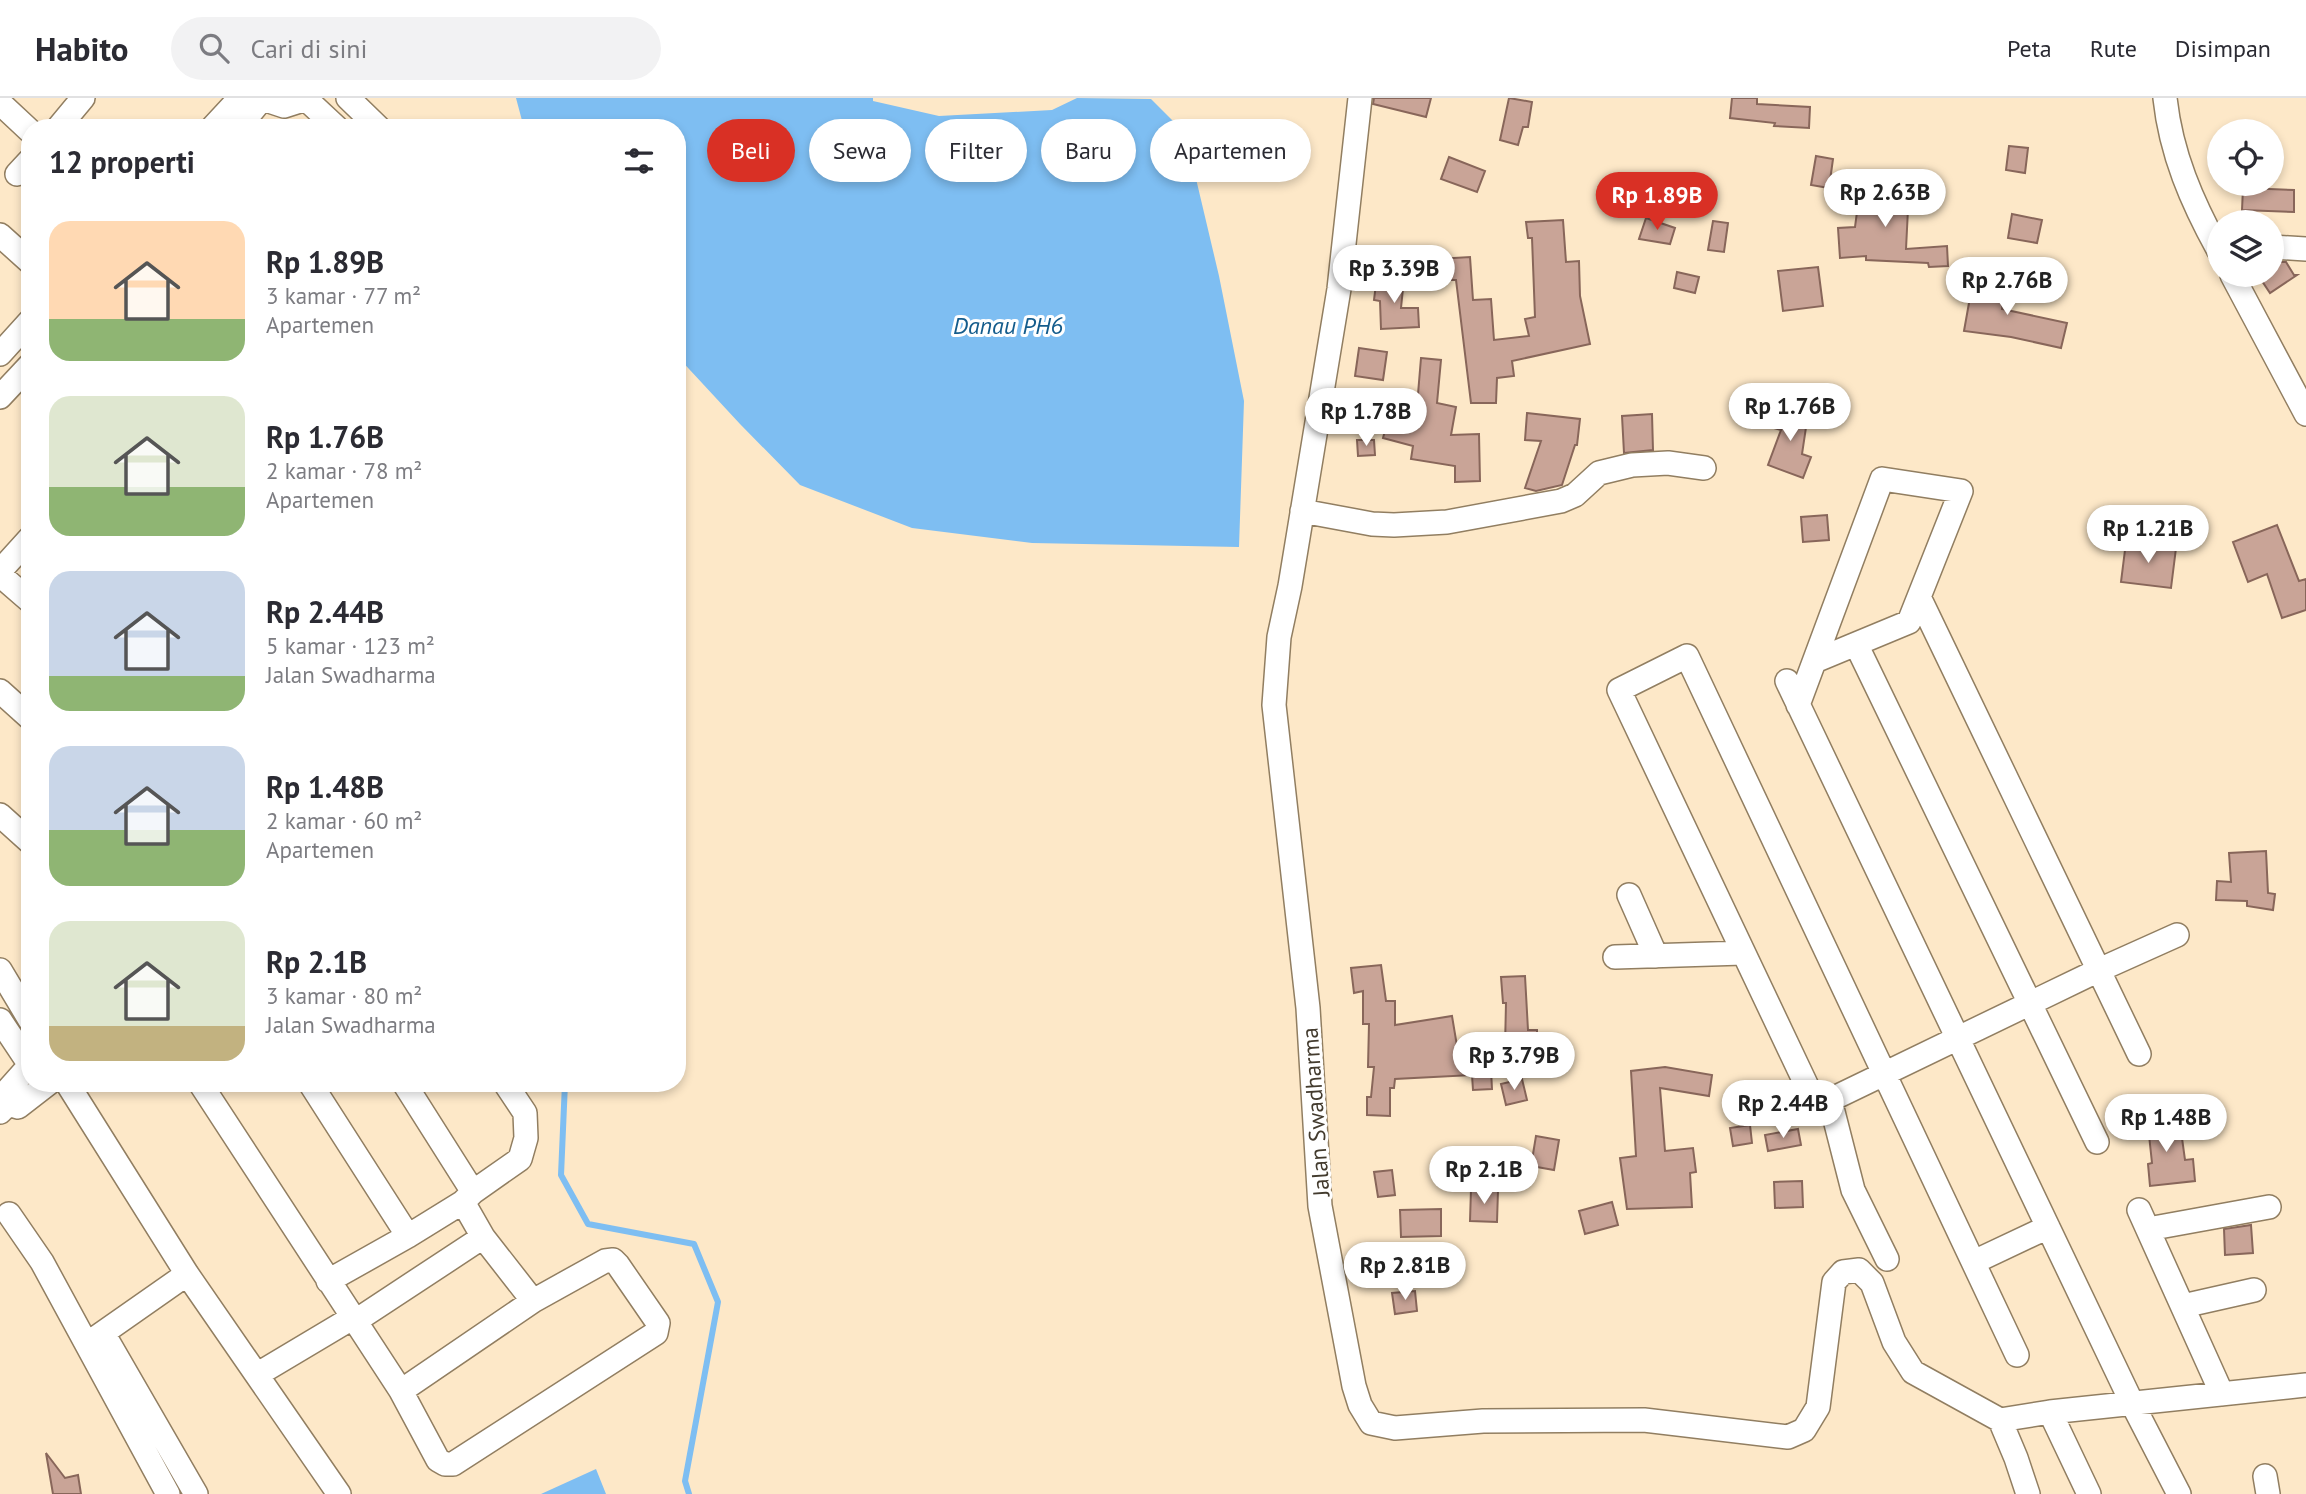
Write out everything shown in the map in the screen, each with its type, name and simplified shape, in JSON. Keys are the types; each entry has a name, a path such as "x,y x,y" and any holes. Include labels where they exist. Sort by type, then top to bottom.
{"street":[{"path":"66,119 83,98"},
{"path":"254,98 284,106 308,99 328,119"},
{"path":"225,119 254,98"},
{"path":"243,119 254,98"},
{"path":"348,98 370,119"},
{"name":"Jalan Swadharma","path":"1360,98 1339,289 1279,636 1274,705 1308,1008 1321,1206 1354,1386 1360,1405 1371,1423 1395,1428 1483,1421 1644,1420 1788,1437 1804,1430 1818,1406 1834,1282 1843,1272 1859,1270 1872,1283 1894,1342 1913,1372 2000,1420"},
{"path":"2165,98 2174,150 2188,190 2207,226"},
{"path":"0,103 21,123"},
{"path":"0,234 21,254"},
{"path":"2284,248 2306,249"},
{"path":"2238,287 2306,414"},
{"path":"0,354 21,331"},
{"path":"0,397 21,375"},
{"path":"1302,511 1372,524 1447,522 1561,501 1575,495 1599,474 1632,465 1668,463 1704,468"},
{"path":"1798,705 1882,480 1961,491 1909,622 1815,662"},
{"path":"21,548 0,573 21,593"},
{"path":"1919,597 2138,1054"},
{"path":"1856,644 2097,1142"},
{"path":"2017,1355 1885,1073 1687,656 1619,690 1814,1101 1830,1100 1885,1073 1957,1038 2099,970 2177,935"},
{"path":"1787,681 2132,1403 2179,1494"},
{"path":"0,691 21,710"},
{"path":"0,815 21,834"},
{"path":"1629,895 1656,956"},
{"path":"1615,957 1743,953"},
{"path":"0,970 21,1005"},
{"path":"0,1020 21,1052"},
{"path":"21,1075 7,1091 4,1108 19,1107 38,1092"},
{"path":"74,1092 187,1274 339,1494"},
{"path":"206,1092 401,1391 438,1460 444,1464 453,1464 656,1333 658,1323 613,1260 605,1261 533,1301 401,1391"},
{"path":"316,1092 408,1236"},
{"path":"409,1092 468,1197 483,1237 533,1301"},
{"path":"328,1281 408,1236 520,1159 527,1126 525,1113 511,1092"},
{"path":"1830,1100 1853,1190 1887,1259"},
{"path":"2222,1394 2144,1219 2269,1207"},
{"path":"9,1214 95,1338 196,1494"},
{"path":"1974,1262 2048,1227"},
{"path":"258,1374 353,1320 483,1237"},
{"path":"95,1338 187,1274"},
{"path":"2183,1306 2254,1290"},
{"path":"95,1338 168,1494"},
{"path":"2028,1494 2000,1420 2050,1412 2306,1385"},
{"path":"2050,1412 2089,1494"}],"water":[{"name":"Danau PH6","path":"516,98 873,98 873,101 939,116 1052,110 1077,98 1151,99 1171,119 1150,119 1150,182 1197,182 1244,401 1239,547 1032,543 912,528 800,485 686,366 686,119 522,119"},
{"path":"596,1469 606,1494 541,1494"}],"building":[{"path":"1374,98 1431,98 1426,117 1373,104"},
{"path":"1509,98 1532,102 1528,127 1523,127 1518,145 1500,140"},
{"path":"1732,98 1757,98 1757,104 1810,107 1809,128 1774,126 1775,123 1730,118"},
{"path":"2009,146 2028,148 2025,173 2006,170"},
{"path":"1816,156 1833,159 1829,188 1811,185"},
{"path":"1449,157 1485,171 1477,192 1441,179"},
{"path":"1861,182 1914,191 1911,210 1908,209 1906,249 1947,246 1948,266 1929,267 1928,263 1866,260 1866,256 1840,258 1838,228 1855,227"},
{"path":"2284,190 2294,190 2294,212 2242,210 2243,196 2284,196"},
{"path":"2012,214 2042,220 2037,243 2008,238"},
{"path":"1646,218 1675,228 1670,244 1639,239"},
{"path":"1563,220 1566,262 1579,261 1580,296 1590,344 1512,361 1514,376 1497,378 1496,403 1471,403 1456,280 1440,280 1438,259 1470,257 1473,300 1491,299 1494,340 1529,336 1525,319 1535,317 1532,238 1528,238 1526,222"},
{"path":"1713,221 1728,223 1724,252 1708,250"},
{"path":"2284,262 2294,275 2297,275 2284,284"},
{"path":"1818,267 1823,306 1783,311 1778,271"},
{"path":"1677,272 1699,277 1695,293 1674,288"},
{"path":"1974,275 2006,281 2002,309 2067,323 2061,348 2011,337 1964,331"},
{"path":"1377,276 1404,279 1401,308 1418,308 1419,327 1381,329 1380,301 1374,300"},
{"path":"2266,287 2279,287 2270,293"},
{"path":"1359,348 1387,352 1383,380 1355,376"},
{"path":"1421,358 1441,360 1437,403 1456,407 1451,435 1479,434 1480,481 1455,482 1455,466 1411,459 1413,446 1383,438 1390,412 1416,418"},
{"path":"1777,409 1808,414 1802,454 1811,457 1803,478 1768,465 1781,430 1774,428"},
{"path":"1527,413 1580,419 1577,445 1562,485 1536,491 1525,488 1541,441 1525,440"},
{"path":"1652,414 1653,450 1624,453 1622,416"},
{"path":"1357,440 1374,440 1375,455 1358,456"},
{"path":"1827,515 1829,540 1803,542 1801,517"},
{"path":"2277,525 2299,581 2306,579 2306,610 2282,618 2267,574 2248,582 2233,542"},
{"path":"2126,542 2176,548 2171,588 2121,582"},
{"path":"2266,851 2268,893 2275,894 2273,910 2247,906 2247,901 2216,900 2217,881 2231,882 2229,853"},
{"path":"1381,965 1386,1001 1395,1001 1395,1025 1452,1016 1458,1052 1490,1049 1492,1089 1473,1090 1472,1075 1395,1079 1394,1088 1390,1088 1390,1116 1367,1115 1367,1097 1371,1097 1374,1067 1368,1067 1369,1024 1363,1024 1363,991 1354,993 1351,968"},
{"path":"1525,976 1528,1030 1537,1030 1537,1047 1505,1047 1506,1003 1503,1003 1501,977"},
{"path":"1665,1067 1712,1075 1709,1096 1660,1088 1665,1151 1693,1148 1696,1172 1690,1173 1692,1207 1627,1209 1620,1158 1636,1156 1631,1071"},
{"path":"1522,1079 1527,1100 1506,1105 1501,1084"},
{"path":"2168,1115 2170,1139 2182,1138 2185,1160 2193,1159 2195,1181 2150,1186 2148,1164 2152,1163 2149,1135 2144,1135 2143,1116"},
{"path":"1750,1125 1752,1143 1733,1146 1730,1128"},
{"path":"1798,1129 1801,1145 1768,1151 1765,1135"},
{"path":"1536,1136 1559,1140 1554,1170 1531,1166"},
{"path":"1392,1170 1395,1195 1378,1197 1374,1172"},
{"path":"1802,1181 1803,1207 1775,1208 1774,1182"},
{"path":"1471,1189 1498,1190 1497,1222 1470,1221"},
{"path":"1612,1202 1618,1225 1585,1234 1579,1211"},
{"path":"1441,1209 1441,1236 1401,1237 1400,1210"},
{"path":"2251,1225 2253,1253 2225,1255 2224,1229"},
{"path":"1415,1291 1417,1311 1395,1314 1392,1293"},
{"path":"46,1453 65,1478 78,1475 81,1494 53,1494"}],"waterway":[{"path":"565,1092 561,1175 588,1224 694,1244 718,1302 685,1481 689,1494"}]}
